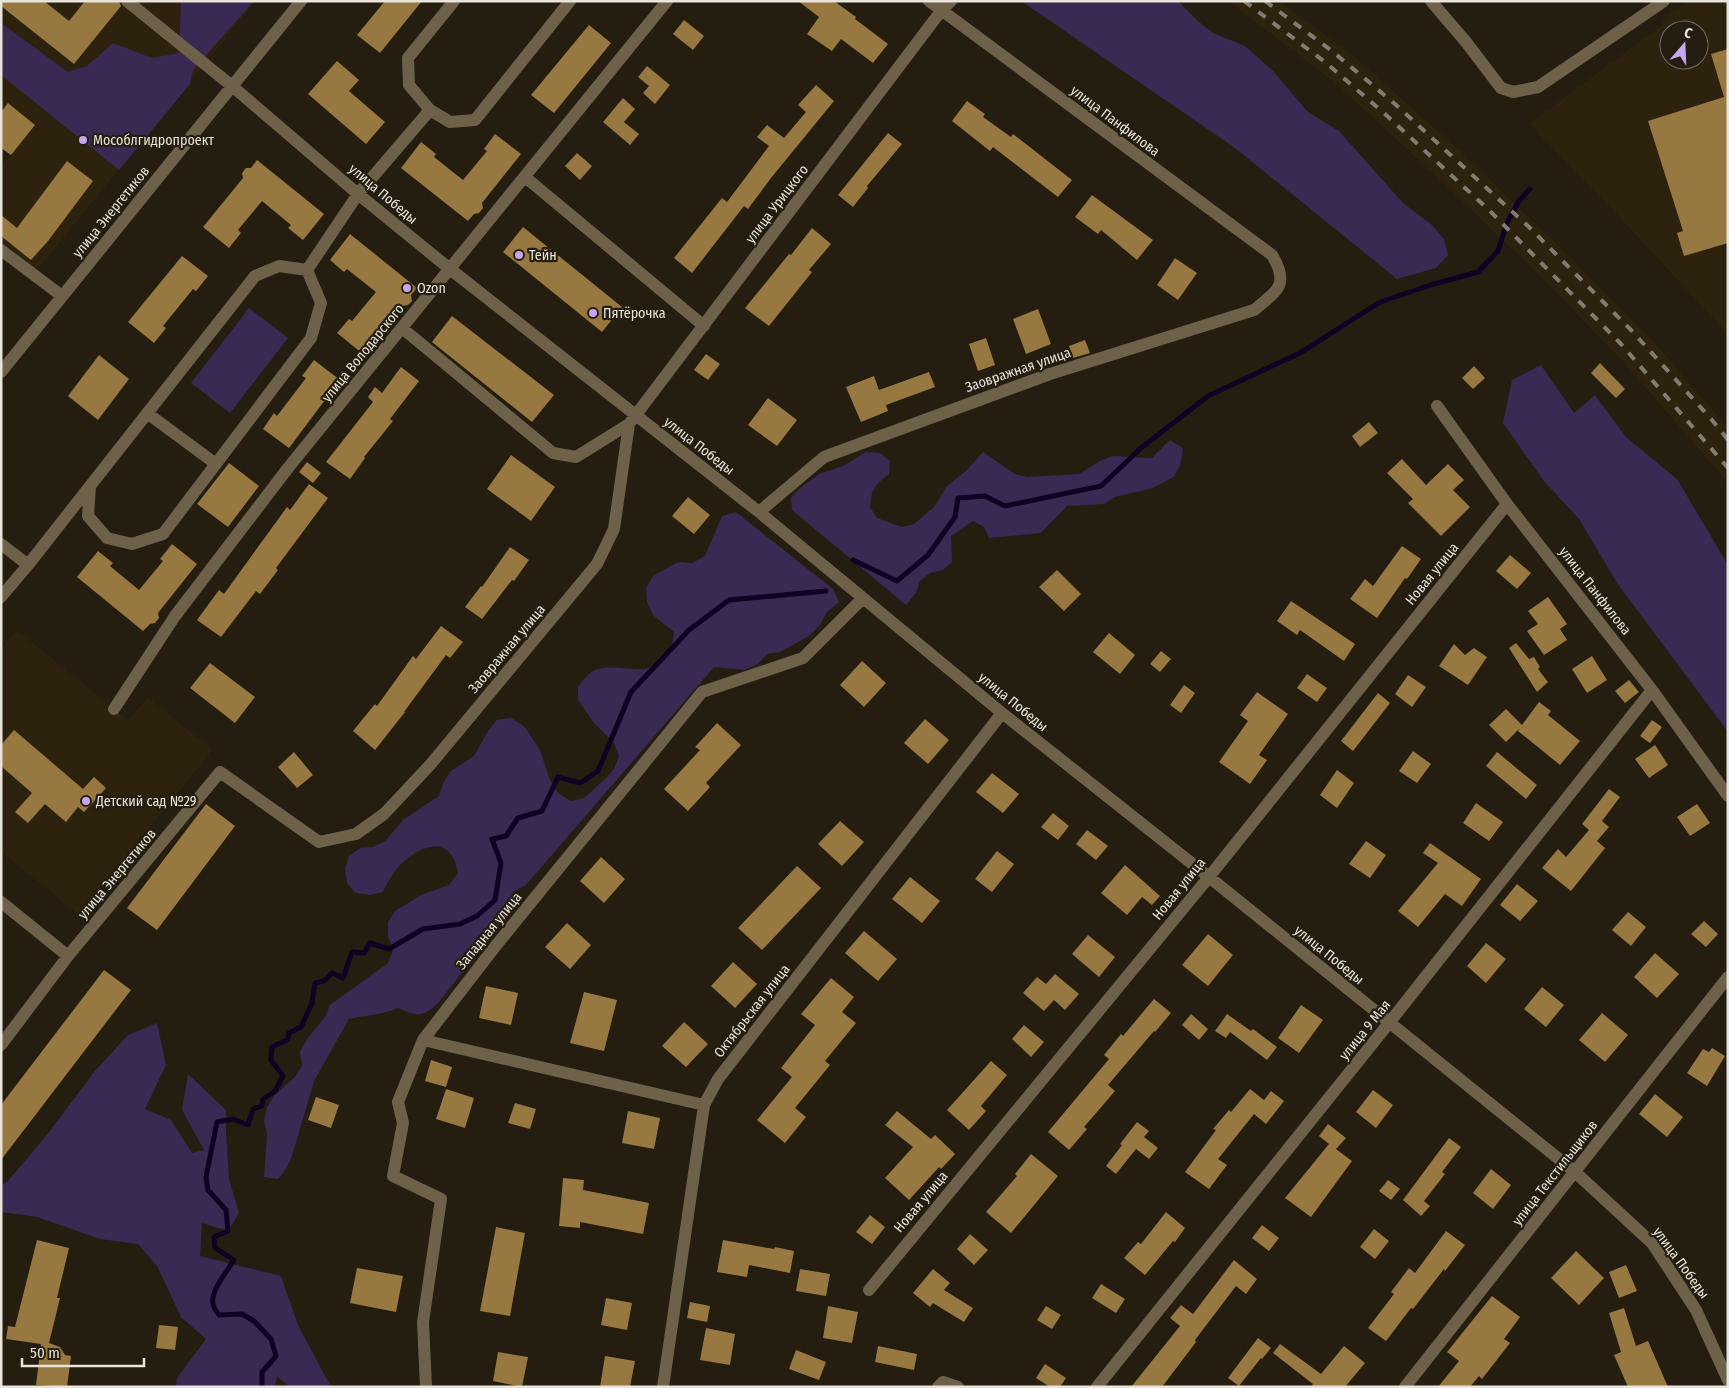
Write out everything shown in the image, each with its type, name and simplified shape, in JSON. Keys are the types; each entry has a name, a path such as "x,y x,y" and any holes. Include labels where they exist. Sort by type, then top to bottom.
{"street":[{"name":"улица Победы","path":"127,1 633,420 759,512 1002,713 1575,1172 1652,1243 1696,1310 1728,1380"},
{"name":"улица Энергетиков","path":"1,372 6,358 62,296 301,1"},
{"path":"454,1 408,58 410,85 430,110 450,122 475,120 570,1"},
{"name":"улица Володарского","path":"114,709 174,616 288,468 667,1"},
{"name":"улица Панфилова","path":"929,1 1272,256 1279,268"},
{"name":"улица Урицкого","path":"633,420 941,11 951,1"},
{"path":"1431,1 1466,42 1501,88 1513,92 1538,87 1664,1"},
{"path":"307,270 358,194 430,110"},
{"path":"525,177 704,326"},
{"path":"1,250 62,296"},
{"path":"1,597 255,276 279,266 307,270"},
{"name":"Заовражная улица","path":"759,512 824,457 1050,374 1254,310 1274,294 1281,281 1279,268"},
{"path":"90,486 88,516 107,538 132,544 163,534 311,338 322,304 307,270"},
{"path":"402,328 553,453 576,457 633,420"},
{"name":"улица Панфилова","path":"1437,406 1507,504 1652,690 1728,796"},
{"path":"147,413 216,464"},
{"name":"Заовражная улица","path":"319,842 356,834 384,814 430,765 597,564 614,529 633,420"},
{"name":"Новая улица","path":"868,1290 1209,877 1507,504"},
{"path":"1,544 28,565"},
{"name":"Западная улица","path":"426,1387 423,1322 441,1199 393,1176 403,1123 398,1102 422,1040 494,948 702,692 803,658 862,599"},
{"name":"улица 9 Мая","path":"1097,1387 1390,1023 1652,690"},
{"name":"Октябрьская улица","path":"663,1387 704,1105 718,1079 1002,713"},
{"name":"улица Энергетиков","path":"1,1045 68,956 220,772 319,842"},
{"path":"1,902 68,956"},
{"name":"улица Текстильщиков","path":"1405,1387 1728,977"},
{"path":"422,1040 704,1105"},
{"path":"938,1387 943,1382 958,1387"}],"shaded area":[{"name":"Мособлгидропроект","path":"1,1 256,1 37,270 1,241 1,166 35,125 8,104 3,109 1,108"},
{"path":"181,1 254,1 193,70 190,84 119,170 1,75 1,23 68,72 87,66 113,43 152,58 179,53"},
{"path":"1021,1 1178,1 1213,33 1245,46 1273,71 1308,112 1339,131 1403,203 1432,225 1444,239 1448,255 1436,268 1397,279 1235,148"},
{"path":"1228,1 1279,1 1356,58 1460,151 1566,253 1646,333 1728,427 1728,483 1625,364 1545,281 1438,178 1334,82"},
{"path":"1688,1 1728,1 1728,338 1722,328 1611,208 1529,124 1659,27 1659,70 1709,70 1709,20 1663,20"},
{"path":"249,308 288,338 230,413 191,383"},
{"path":"1541,365 1574,413 1595,395 1626,437 1677,479 1728,565 1728,732 1617,583 1579,519 1544,481 1503,423 1512,380"},
{"path":"1170,440 1183,448 1180,466 1174,477 1153,488 1115,497 1104,504 1067,506 1041,533 989,538 984,527 973,521 951,536 952,562 943,570 930,573 920,581 916,593 906,605 792,510 791,498 799,489 819,474 843,466 866,452 880,453 890,461 889,474 878,483 872,493 870,507 877,518 902,527 914,524 934,507 947,486 966,471 983,452 1015,474 1027,477 1079,474 1100,461 1113,456 1152,458"},
{"path":"736,512 833,589 839,602 827,612 820,625 809,636 780,652 767,654 758,664 744,670 714,667 526,885 513,892 503,920 439,1002 428,1011 420,1014 398,1008 380,1014 349,1019 314,1081 292,1156 286,1169 278,1179 264,1177 267,1134 264,1121 267,1107 275,1095 295,1077 302,1066 300,1052 307,1039 325,1017 330,1005 388,963 393,950 388,936 388,922 395,911 421,895 449,885 458,873 449,852 442,848 425,848 399,866 383,892 370,895 355,893 347,883 345,869 349,856 360,848 373,847 385,841 403,820 439,796 443,783 451,771 474,756 488,731 497,720 511,718 524,726 540,750 550,780 558,793 571,801 584,798 614,769 619,756 614,743 594,723 578,700 578,687 595,670 607,668 648,668 655,665 668,654 674,632 653,615 647,602 646,588 653,576 678,562 692,563 705,556 722,516"},
{"name":"Детский сад №29","path":"17,630 128,720 148,697 213,750 78,914 1,852 1,650"},
{"path":"157,1023 166,1065 145,1109 171,1120 192,1153 204,1150 182,1110 188,1074 226,1110 229,1179 239,1213 228,1231 202,1223 200,1256 281,1276 298,1325 331,1387 290,1387 277,1377 275,1387 176,1387 177,1378 206,1339 181,1317 157,1266 138,1244 100,1239 37,1217 1,1212 1,1185 7,1182 46,1136 95,1071 128,1035"}],"building":[{"path":"1,1 44,1 69,21 85,1 119,1 121,6 74,64 1,6"},
{"path":"385,1 422,1 380,53 357,35"},
{"path":"798,1 834,1 888,44 873,63 841,39 832,51 807,34 819,17"},
{"path":"684,20 704,36 693,50 673,34"},
{"path":"589,25 611,43 554,113 531,95"},
{"path":"1728,49 1728,243 1684,256 1677,233 1683,231 1648,121 1724,97 1711,54"},
{"path":"337,61 359,80 349,91 385,122 366,144 308,94"},
{"path":"647,66 670,85 655,104 643,93 649,86 638,77"},
{"path":"816,85 834,101 748,209 744,206 692,273 674,258 722,198 727,202 769,146 757,137 767,125 784,138 806,112 798,105"},
{"path":"623,98 635,109 624,122 639,134 630,145 603,122"},
{"path":"967,101 985,114 983,117 1011,137 1013,134 1072,180 1058,197 993,147 990,151 952,121"},
{"path":"8,103 35,125 11,155 1,148 1,112"},
{"path":"888,133 902,144 867,186 868,188 853,207 838,195"},
{"path":"495,134 521,154 482,203 483,208 468,221 401,168 421,142 436,154 434,157 463,180 487,151 484,149"},
{"path":"577,153 592,166 580,180 565,166"},
{"path":"257,160 324,214 303,240 288,228 291,225 262,201 238,230 241,233 229,248 203,227 243,178 242,173 246,168 251,168"},
{"path":"67,161 93,181 48,241 31,260 1,236 1,215 17,228"},
{"path":"1092,195 1153,240 1137,260 1101,230 1098,234 1075,217"},
{"path":"523,227 622,307 602,332 503,252"},
{"path":"812,228 831,244 809,270 812,272 769,326 745,308"},
{"path":"350,234 417,288 411,295 412,301 408,305 402,306 363,354 337,333 349,319 352,321 376,292 347,269 344,272 330,260"},
{"path":"182,256 208,276 196,291 193,289 163,326 166,328 154,343 128,322"},
{"path":"1175,258 1197,273 1178,300 1157,285"},
{"path":"1038,309 1051,344 1026,354 1013,319"},
{"path":"452,316 554,395 532,422 432,342"},
{"path":"986,338 995,365 978,371 969,344"},
{"path":"1085,340 1090,353 1073,358 1069,346"},
{"path":"706,354 720,364 708,380 694,370"},
{"path":"99,355 129,379 98,420 68,396"},
{"path":"314,360 340,380 289,448 263,429 274,413 277,416 306,378 302,376"},
{"path":"1600,363 1625,389 1616,398 1591,373"},
{"path":"1474,366 1485,378 1473,389 1462,378"},
{"path":"401,367 419,381 390,419 393,421 364,457 350,479 326,462 373,402 368,397 375,387 382,393"},
{"path":"929,372 935,387 886,405 888,411 861,422 846,387 874,376 879,390"},
{"path":"768,398 797,420 777,446 748,425"},
{"path":"1369,422 1378,433 1360,447 1352,436"},
{"path":"511,455 555,487 531,521 487,489"},
{"path":"1402,459 1426,485 1448,464 1464,480 1453,490 1470,507 1441,536 1408,503 1413,499 1387,473"},
{"path":"307,462 321,473 313,483 299,472"},
{"path":"229,463 259,486 228,527 197,504"},
{"path":"309,484 328,498 276,568 278,570 260,594 256,591 221,637 197,620 219,590 224,594 287,507 290,510"},
{"path":"688,497 710,515 694,534 672,516"},
{"path":"172,544 197,564 158,613 159,618 155,623 150,624 143,631 77,577 98,551 113,563 110,566 139,590 163,561 160,559"},
{"path":"1402,546 1421,559 1377,618 1350,599 1365,579 1373,586"},
{"path":"510,547 529,560 482,619 465,607 482,587"},
{"path":"1510,555 1531,573 1517,589 1496,571"},
{"path":"1057,570 1081,594 1064,611 1039,587"},
{"path":"1548,597 1567,624 1560,629 1567,640 1544,655 1527,631 1538,624 1528,611"},
{"path":"1291,601 1355,644 1344,661 1300,630 1297,635 1277,621"},
{"path":"441,626 463,642 450,658 446,655 375,750 353,731 375,704 377,706 413,656 416,659"},
{"path":"1109,633 1135,655 1120,674 1093,652"},
{"path":"1516,643 1529,659 1534,657 1540,667 1538,669 1548,682 1537,692 1509,648"},
{"path":"1454,644 1465,655 1474,648 1487,657 1468,685 1439,666"},
{"path":"1161,651 1171,659 1160,672 1150,664"},
{"path":"1592,656 1607,680 1587,693 1572,669"},
{"path":"862,661 886,683 864,707 840,685"},
{"path":"210,663 255,697 235,723 190,688"},
{"path":"1307,674 1327,688 1317,702 1297,688"},
{"path":"1408,675 1426,687 1412,707 1395,694"},
{"path":"1629,680 1639,692 1625,703 1615,691"},
{"path":"1184,685 1195,693 1181,713 1170,705"},
{"path":"1257,692 1288,714 1259,755 1267,760 1250,784 1219,762 1248,721 1240,715"},
{"path":"1378,693 1390,703 1353,751 1341,741"},
{"path":"1539,702 1551,711 1548,715 1580,741 1560,765 1518,731 1520,728 1506,742 1489,725 1506,709 1522,725"},
{"path":"925,719 949,740 928,764 904,743"},
{"path":"1652,720 1662,727 1650,743 1640,736"},
{"path":"717,723 741,745 706,783 710,787 688,811 664,789 700,750 695,747"},
{"path":"14,730 83,789 94,777 106,788 84,812 78,807 66,822 45,804 28,823 15,812 32,793 1,766 1,745"},
{"path":"1655,745 1668,765 1649,778 1635,759"},
{"path":"1413,751 1431,764 1417,783 1399,771"},
{"path":"294,752 313,775 297,788 278,767"},
{"path":"1497,752 1537,785 1526,799 1486,766"},
{"path":"1337,770 1354,783 1337,808 1320,795"},
{"path":"992,773 1019,794 1003,813 976,792"},
{"path":"1609,789 1620,797 1602,821 1609,827 1597,841 1605,848 1571,891 1542,868 1558,849 1566,857 1589,830 1582,824"},
{"path":"1476,803 1503,822 1489,841 1463,823"},
{"path":"206,804 235,826 157,930 127,908"},
{"path":"1697,804 1710,823 1690,836 1677,817"},
{"path":"1053,813 1069,826 1058,840 1041,827"},
{"path":"840,821 864,842 842,866 818,844"},
{"path":"1087,830 1108,846 1096,860 1076,844"},
{"path":"1366,841 1386,855 1370,878 1349,864"},
{"path":"1430,843 1481,879 1462,906 1445,894 1418,927 1398,911 1438,863 1423,853"},
{"path":"997,851 1014,864 992,892 975,879"},
{"path":"601,857 625,879 604,903 580,881"},
{"path":"1125,865 1160,896 1152,905 1142,897 1127,915 1101,893"},
{"path":"797,866 821,888 762,950 738,928"},
{"path":"910,877 940,901 922,923 892,899"},
{"path":"1517,884 1538,901 1520,921 1500,905"},
{"path":"1628,912 1646,927 1631,946 1612,930"},
{"path":"1704,921 1718,934 1706,947 1691,934"},
{"path":"567,923 591,945 570,969 545,947"},
{"path":"864,931 897,959 878,981 845,953"},
{"path":"1208,934 1233,955 1208,986 1182,965"},
{"path":"1088,935 1115,957 1099,977 1072,954"},
{"path":"1486,943 1506,959 1486,983 1467,966"},
{"path":"1655,953 1679,974 1657,998 1634,977"},
{"path":"733,962 757,984 735,1008 711,986"},
{"path":"104,970 131,990 1,1160 1,1105"},
{"path":"1055,974 1079,994 1065,1010 1054,1000 1044,1011 1023,993 1037,977 1046,984"},
{"path":"831,978 854,997 842,1012 856,1023 825,1061 830,1065 795,1108 806,1117 785,1143 757,1120 792,1077 781,1068 815,1025 801,1014"},
{"path":"486,986 518,993 511,1025 479,1018"},
{"path":"1542,987 1564,1005 1546,1027 1524,1009"},
{"path":"584,992 617,1000 604,1051 570,1043"},
{"path":"1154,999 1171,1013 1108,1085 1115,1091 1084,1127 1087,1129 1069,1150 1048,1132 1109,1059 1104,1055 1121,1034 1123,1036"},
{"path":"1301,1005 1323,1020 1299,1053 1278,1038"},
{"path":"1602,1013 1628,1035 1605,1062 1579,1040"},
{"path":"1191,1014 1208,1029 1199,1040 1182,1025"},
{"path":"1227,1014 1251,1031 1253,1029 1277,1047 1267,1060 1230,1032 1226,1038 1215,1031"},
{"path":"684,1022 708,1044 686,1067 662,1046"},
{"path":"1024,1025 1044,1042 1031,1057 1012,1039"},
{"path":"1712,1048 1725,1056 1707,1086 1687,1073 1703,1049 1709,1052"},
{"path":"431,1060 452,1067 446,1087 425,1081"},
{"path":"991,1061 1007,1075 981,1106 986,1111 969,1130 947,1110"},
{"path":"446,1089 474,1098 465,1128 436,1119"},
{"path":"1250,1089 1264,1100 1271,1091 1284,1101 1266,1124 1254,1114 1218,1159 1227,1165 1209,1189 1185,1172 1216,1130 1213,1129 1229,1110 1231,1112"},
{"path":"1373,1090 1393,1105 1376,1128 1356,1112"},
{"path":"1655,1094 1683,1117 1667,1137 1639,1114"},
{"path":"316,1097 339,1105 331,1128 308,1120"},
{"path":"515,1103 536,1109 530,1129 508,1123"},
{"path":"628,1111 660,1118 654,1149 622,1143"},
{"path":"897,1111 931,1139 935,1135 955,1154 941,1169 939,1167 909,1200 885,1178 913,1147 885,1125"},
{"path":"1137,1122 1149,1131 1144,1137 1158,1148 1149,1159 1136,1149 1116,1174 1106,1166"},
{"path":"1328,1124 1346,1138 1336,1149 1352,1161 1311,1217 1285,1198 1329,1144 1319,1136"},
{"path":"1449,1138 1461,1147 1442,1172 1445,1174 1424,1201 1430,1206 1421,1216 1403,1200"},
{"path":"1031,1154 1058,1176 1011,1233 986,1212 1017,1176 1015,1174"},
{"path":"1491,1169 1511,1185 1493,1209 1473,1193"},
{"path":"563,1178 584,1180 583,1190 649,1203 643,1234 580,1222 580,1228 559,1226"},
{"path":"1388,1180 1400,1189 1391,1200 1379,1191"},
{"path":"1166,1212 1185,1228 1145,1275 1124,1258 1138,1242 1141,1244"},
{"path":"870,1215 885,1227 872,1244 856,1232"},
{"path":"1262,1225 1279,1238 1269,1251 1252,1238"},
{"path":"496,1227 525,1233 510,1316 480,1311"},
{"path":"1374,1229 1389,1241 1375,1259 1360,1247"},
{"path":"1446,1231 1465,1245 1413,1309 1411,1308 1386,1341 1368,1328 1394,1294 1391,1292 1409,1268 1415,1273"},
{"path":"970,1234 988,1250 974,1265 957,1249"},
{"path":"37,1240 69,1248 49,1343 60,1347 65,1355 71,1356 67,1387 36,1385 41,1344 6,1339 8,1326 15,1327"},
{"path":"723,1240 794,1251 790,1273 749,1265 747,1277 717,1272"},
{"path":"1576,1251 1604,1278 1579,1305 1551,1278"},
{"path":"1234,1260 1257,1279 1246,1294 1236,1286 1162,1387 1131,1387 1180,1326 1170,1318 1181,1305 1193,1314"},
{"path":"1626,1265 1637,1291 1619,1298 1609,1272"},
{"path":"357,1268 403,1276 396,1312 350,1303"},
{"path":"800,1269 830,1274 826,1296 796,1291"},
{"path":"933,1269 950,1283 944,1290 973,1308 964,1322 933,1303 930,1307 913,1293"},
{"path":"1101,1284 1125,1299 1116,1313 1092,1298"},
{"path":"1492,1296 1520,1317 1504,1339 1510,1343 1482,1379 1479,1376 1470,1387 1438,1387 1459,1361 1447,1352"},
{"path":"606,1298 632,1303 627,1330 601,1325"},
{"path":"690,1302 710,1306 707,1322 687,1318"},
{"path":"828,1306 858,1312 852,1343 823,1338"},
{"path":"1046,1306 1061,1315 1052,1329 1037,1320"},
{"path":"1624,1308 1636,1346 1648,1341 1668,1387 1628,1387 1614,1355 1621,1352 1609,1313"},
{"path":"159,1325 178,1327 175,1350 156,1348"},
{"path":"706,1328 735,1334 730,1365 700,1360"},
{"path":"1258,1338 1271,1348 1239,1386 1228,1378"},
{"path":"1280,1344 1321,1374 1344,1346 1365,1363 1345,1387 1311,1387 1313,1384 1273,1353"},
{"path":"878,1346 917,1354 914,1370 875,1362"},
{"path":"796,1350 826,1362 819,1380 789,1369"},
{"path":"498,1352 528,1357 522,1387 493,1381"},
{"path":"605,1356 635,1361 630,1387 600,1387"},
{"path":"1045,1364 1066,1378 1060,1387 1050,1387 1036,1378"}],"waterway":[{"path":"853,560 897,581 928,555 955,517 958,498 985,496 1005,506 1101,486 1141,448 1208,396 1300,353 1380,302 1478,272 1498,251 1507,223 1519,201 1530,189"},
{"path":"262,1387 262,1372 276,1356 271,1339 254,1321 242,1314 219,1315 213,1305 216,1288 234,1260 215,1248 214,1237 228,1231 226,1210 208,1190 206,1177 217,1122 233,1119 248,1125 253,1109 262,1106 263,1099 275,1091 283,1076 271,1060 272,1047 287,1040 289,1033 301,1027 312,1003 315,983 324,981 332,973 343,978 352,952 364,953 370,943 389,949 423,929 460,924 477,916 495,900 501,863 492,839 506,836 518,818 542,811 558,777 580,783 598,771 631,692 689,630 729,600 826,591"}],"railway":[{"path":"1244,1 1325,62 1385,114 1490,211 1621,344 1728,468"},
{"path":"1265,1 1332,51 1395,104 1529,227 1632,331 1728,440"}],"place":[{"name":"Мособлгидропроект","path":"83,140"},
{"name":"Тейн","path":"519,255"},
{"name":"Ozon","path":"407,288"},
{"name":"Пятёрочка","path":"593,313"},
{"name":"Детский сад №29","path":"86,801"}]}
